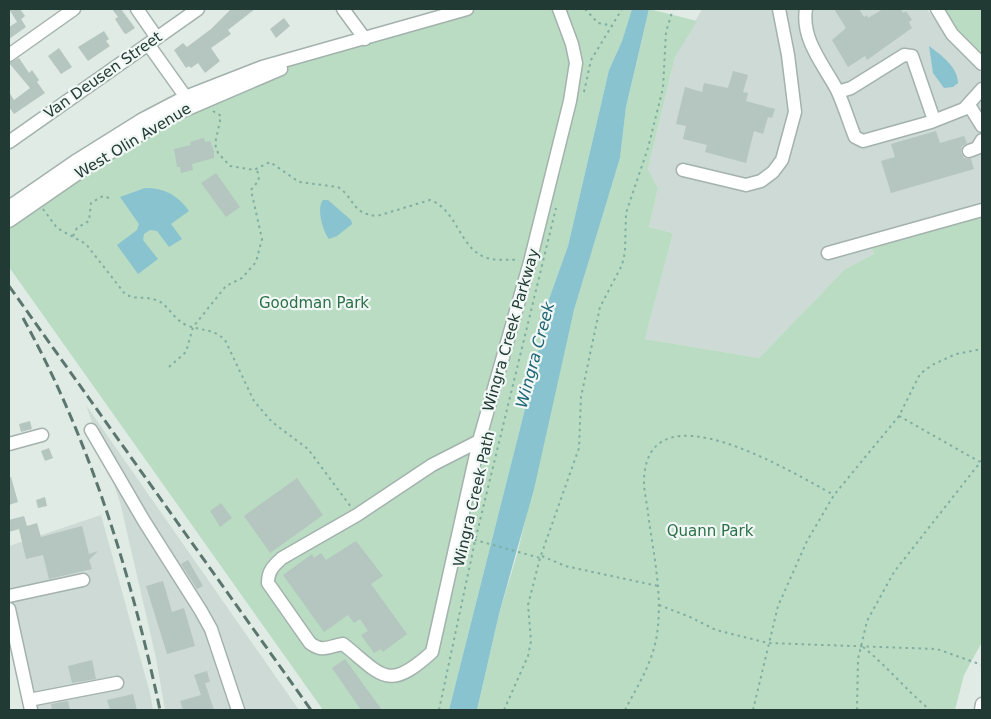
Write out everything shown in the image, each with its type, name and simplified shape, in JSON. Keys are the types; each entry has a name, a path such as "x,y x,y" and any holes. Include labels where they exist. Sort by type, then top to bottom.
{"street":[{"path":"9,55 74,9"},
{"path":"137,9 152,41 188,101"},
{"name":"Van Deusen Street","path":"9,142 198,9"},
{"path":"343,9 365,39"},
{"path":"419,9 427,20"},
{"name":"West Olin Avenue","path":"9,207 77,160 141,120 262,67 468,9"},
{"name":"Wingra Creek Parkway","path":"357,515 282,558 273,566 268,574 268,583 310,643 318,649 325,650 334,645 343,644 380,674 397,675 414,668 432,652 479,441 536,264 570,101 576,63 572,44 560,9"},
{"path":"683,170 746,185 761,181 773,172 782,160 795,112 788,55 779,9"},
{"path":"806,9 804,21 807,36 838,92 855,137 863,141 964,109 982,89"},
{"path":"937,9 952,34 982,64"},
{"path":"838,92 851,88 904,55 912,56 934,120"},
{"name":"West Olin Avenue","path":"9,221 92,163 188,101"},
{"path":"969,105 982,126"},
{"path":"969,152 977,148 982,140"},
{"path":"828,253 982,210"},
{"path":"91,430 211,630 238,710"},
{"path":"9,444 42,435"},
{"path":"357,515 432,465 479,441"},
{"path":"9,596 82,580"},
{"path":"9,609 30,705 117,684"},
{"path":"981,710 982,704"}],"path":[{"path":"585,9 598,23 614,26"},
{"path":"582,96 592,60 614,26 622,9"},
{"path":"504,710 530,649 528,605 541,557 579,448 581,397 600,307 624,259 626,212 648,148 663,88 666,32 673,9"},
{"path":"208,111 214,110 220,116 215,144 223,159 230,166 241,170 257,169 270,162 299,182 338,187 360,212 371,215 377,216 430,200 444,207 470,247 481,256 489,259 517,259 536,264"},
{"path":"169,367 186,352 194,327 226,286 242,278 256,262 262,239 251,190 259,180 257,169"},
{"path":"72,236 77,228 89,221 91,203 103,196 108,198"},
{"path":"39,204 57,228 86,244 125,294 131,297 153,299 161,302 178,320 194,327 212,330 225,340 254,400 272,422 308,448 357,515"},
{"name":"Wingra Creek Path","path":"439,710 536,264 556,208"},
{"path":"754,710 778,606 789,577 807,541 834,495 899,416 920,374 932,365 956,354 982,349"},
{"path":"857,710 858,659 867,621 894,572 982,462 899,416"},
{"path":"625,710 652,658 658,632 658,586 644,482 649,454 663,442 679,436 721,440 750,450 834,495"},
{"path":"458,536 541,557 565,566 658,586"},
{"path":"659,605 716,630 768,643 937,649 982,665"},
{"path":"861,646 880,661 911,694 930,710"}],"shaded area":[{"path":"702,9 927,9 947,37 982,74 982,215 871,247 874,254 845,269 759,358 645,339 673,233 649,227 658,188 648,169 675,57"},
{"path":"86,405 299,710 165,710 156,658 120,502"},
{"path":"101,515 153,710 31,710 9,609 9,546"}],"green space":[{"name":"Goodman Park","path":"467,9 632,9 622,41 609,70 568,246 549,299 530,389 449,710 323,710 9,267 9,224 169,117 283,68 349,43"},
{"name":"Quann Park","path":"649,9 697,21 675,57 648,169 658,188 649,227 673,233 645,339 759,358 845,269 874,254 871,246 982,215 982,642 964,675 955,710 477,710 499,614 518,551 574,310 620,158 626,107"},
{"path":"944,9 982,9 982,56 953,24"}],"water":[{"name":"Wingra Creek","path":"632,9 649,9 626,107 620,158 574,310 534,489 499,614 477,710 449,710 530,389 549,299 568,246 609,70 622,41"},
{"path":"929,46 948,62 955,72 958,83 953,87 944,88 933,73"},
{"path":"145,188 158,189 170,193 185,205 189,211 171,224 182,239 169,247 157,231 150,230 144,234 143,240 158,259 138,274 117,245 137,230 139,224 120,197"},
{"path":"323,200 328,200 351,220 352,224 337,236 329,239 320,214"}],"building":[{"path":"9,9 20,9 25,16 21,19 26,27 9,39 9,27 17,22"},
{"path":"112,9 121,9 135,28 126,34 124,33 115,19 118,17"},
{"path":"231,9 255,9 228,30 231,34 211,48 220,61 205,73 198,63 191,68 189,66 186,68 174,50 183,43 187,47 211,29"},
{"path":"834,9 859,9 864,17 867,15 868,18 883,9 901,9 903,13 906,11 912,20 909,22 912,28 867,60 865,56 848,67 832,40 846,28"},
{"path":"284,18 290,26 276,38 270,29"},
{"path":"104,31 109,39 106,41 110,46 88,61 78,47"},
{"path":"59,48 72,67 61,74 48,56"},
{"path":"19,58 29,73 32,70 39,80 37,82 45,93 14,114 9,107 9,92 14,100 30,88 9,63"},
{"path":"733,71 748,75 743,92 748,93 746,101 775,109 772,118 768,117 763,134 754,131 746,163 705,152 707,145 683,139 686,126 676,124 685,87 702,92 704,83 728,88"},
{"path":"936,131 940,143 964,136 967,143 962,146 961,153 964,158 971,159 974,169 891,193 881,161 895,157 891,144"},
{"path":"204,138 205,142 210,141 214,151 214,158 192,164 193,170 181,173 180,167 177,167 174,149 191,145 190,142"},
{"path":"216,173 240,207 226,217 201,183"},
{"path":"30,421 32,429 21,432 19,424"},
{"path":"49,448 53,458 45,461 41,451"},
{"path":"11,477 18,502 9,505 9,478"},
{"path":"297,478 323,515 270,553 244,516"},
{"path":"45,497 47,506 38,508 36,500"},
{"path":"221,503 232,518 220,527 210,511"},
{"path":"24,516 27,526 37,523 41,537 82,526 89,554 98,551 89,560 92,569 49,579 43,555 26,559 19,529 9,532 9,520"},
{"path":"356,541 383,576 371,584 407,634 383,652 381,649 374,653 361,635 368,631 360,619 354,623 348,615 324,632 283,575 312,554 314,558 321,553 326,560"},
{"path":"188,560 203,586 197,589 181,564"},
{"path":"163,581 172,612 184,608 195,646 167,654 146,586"},
{"path":"345,659 382,710 361,710 332,668"},
{"path":"92,660 96,679 72,683 68,666"},
{"path":"207,671 210,682 205,683 214,710 183,710 180,701 201,695 194,675"},
{"path":"133,694 137,710 110,710 107,700"},
{"path":"68,701 70,710 52,710 51,704"}],"railway":[{"path":"9,286 311,710"},
{"path":"23,318 69,412 106,509 136,609 160,710"}]}
